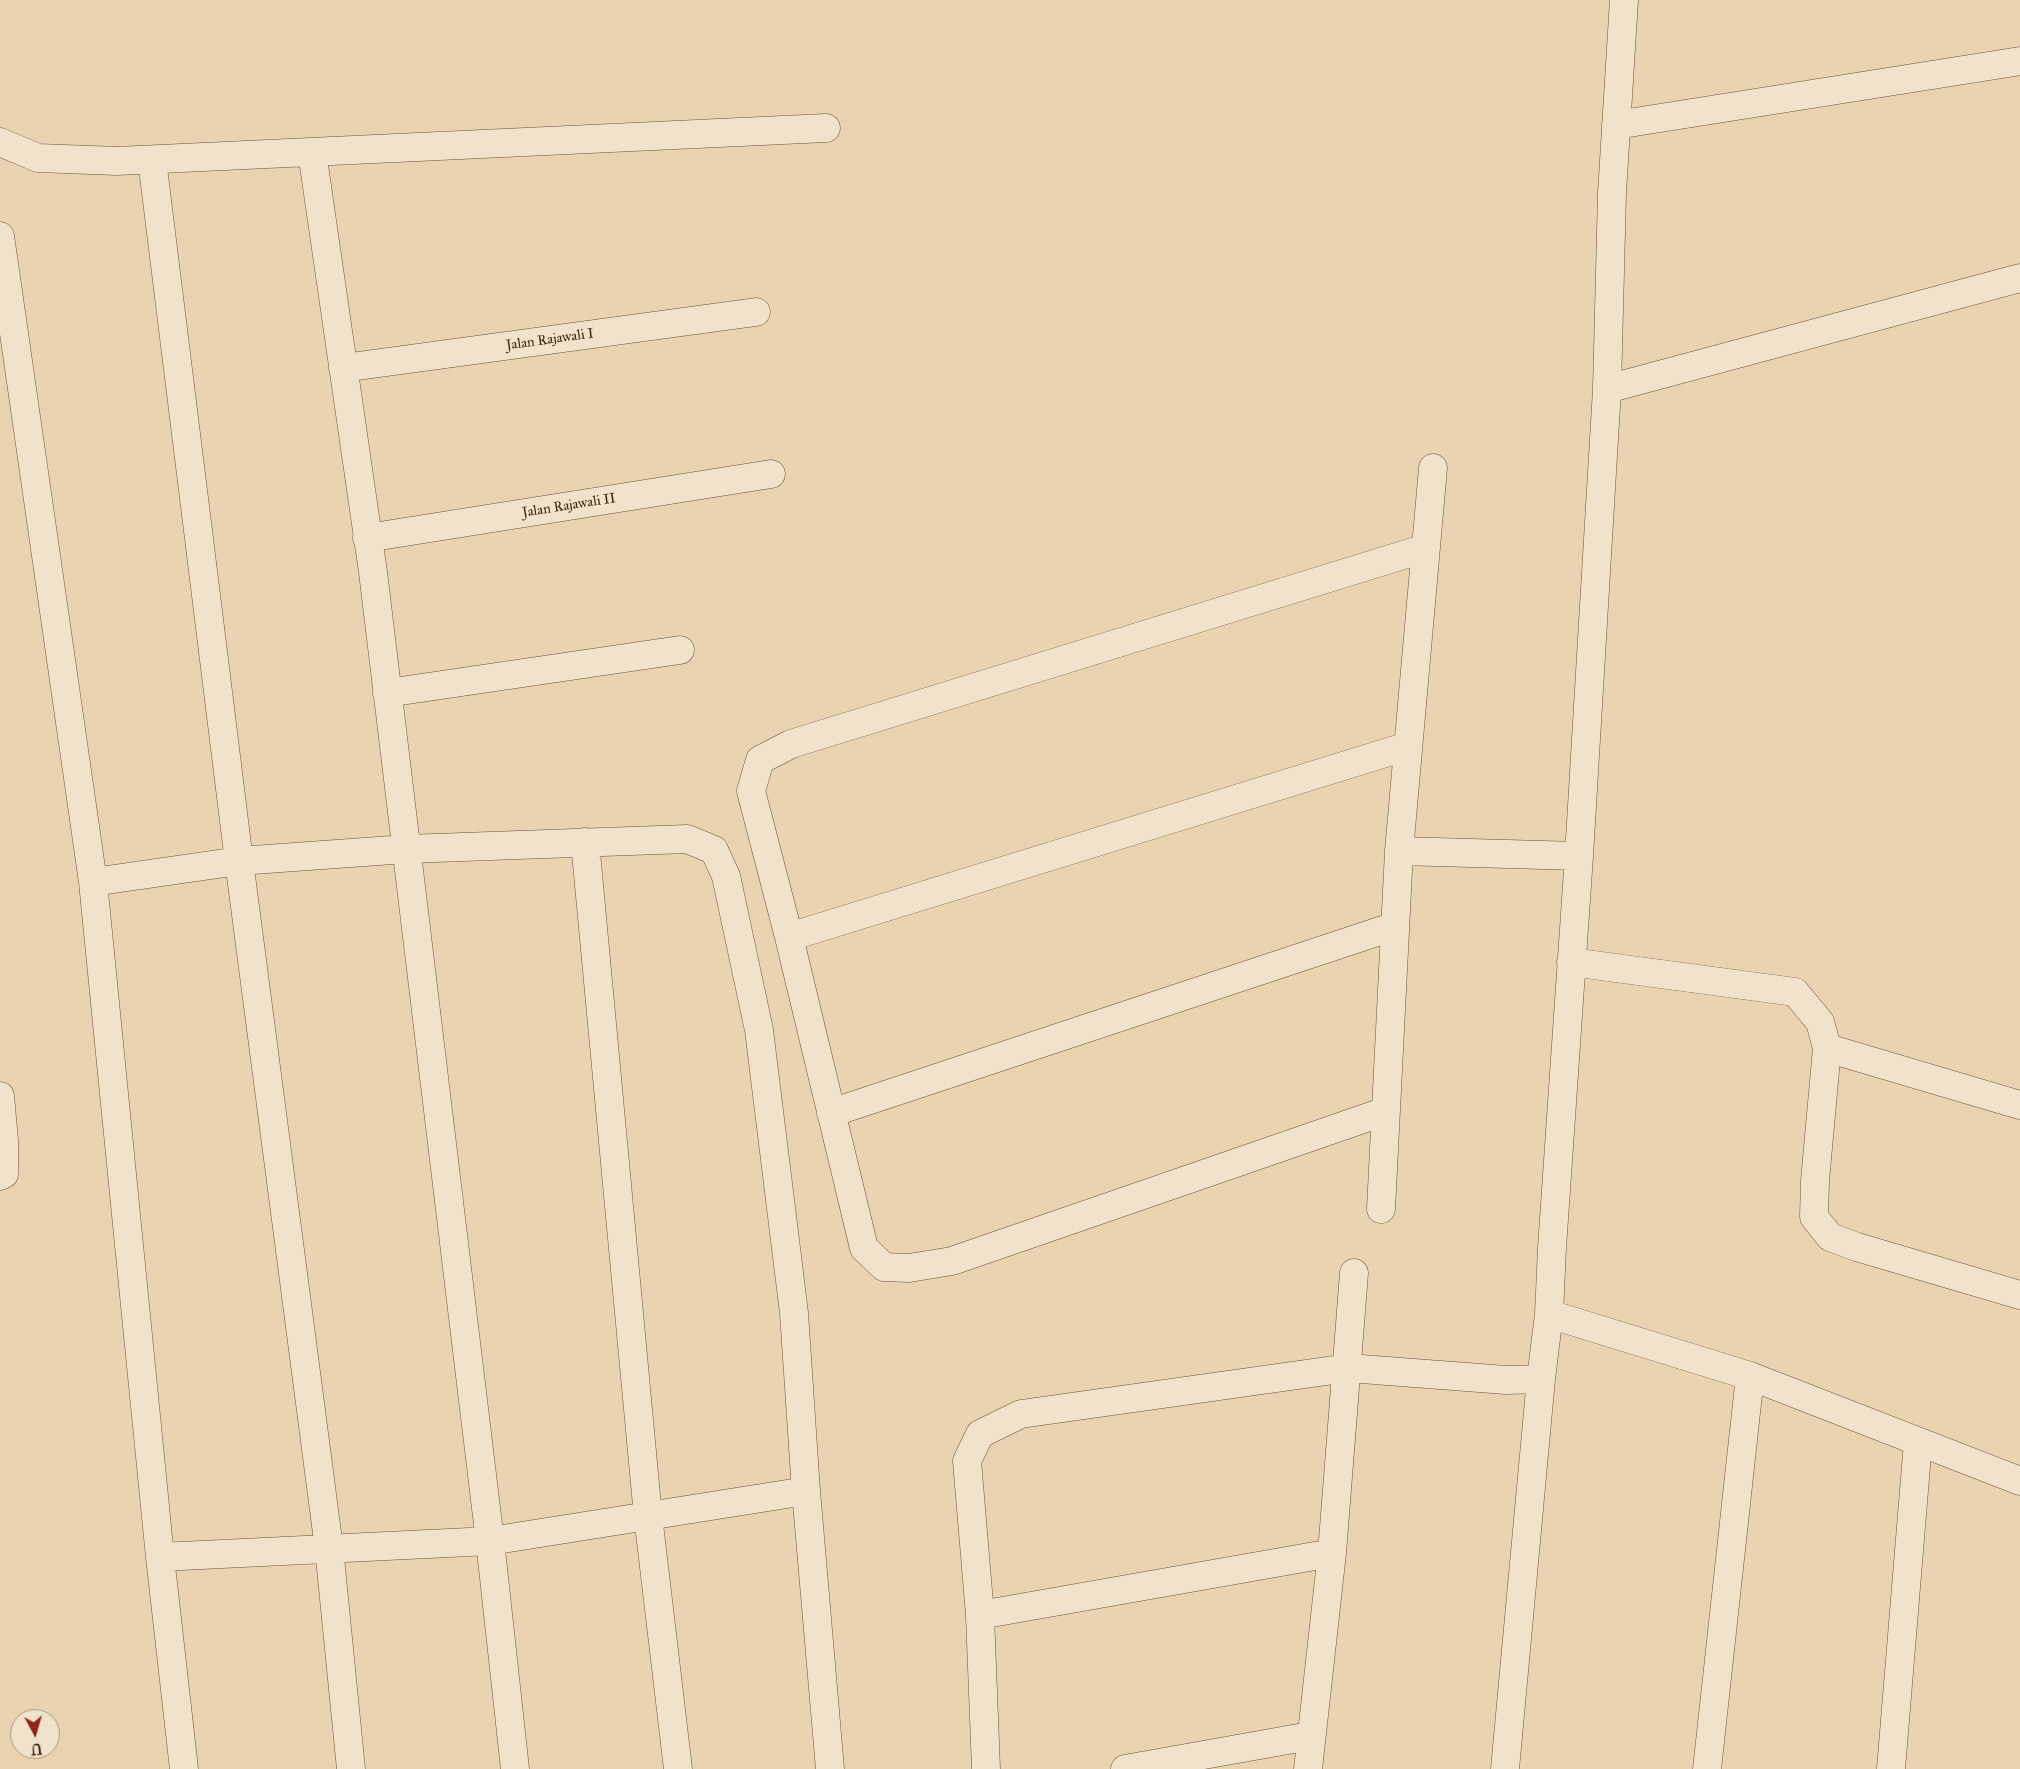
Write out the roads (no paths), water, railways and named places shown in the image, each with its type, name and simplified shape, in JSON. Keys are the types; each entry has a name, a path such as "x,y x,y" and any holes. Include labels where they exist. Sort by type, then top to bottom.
{"street":[{"path":"1505,1769 1541,1379 1549,1314 1607,389 1612,193 1624,0"},
{"path":"1616,125 2020,61"},
{"path":"0,142 38,158 117,161 826,128"},
{"path":"312,152 368,538 490,1541 515,1769"},
{"path":"152,160 239,861 329,1548 351,1769"},
{"path":"0,236 93,882 160,1557 184,1769"},
{"path":"1607,389 2020,278"},
{"name":"Jalan Rajawali I","path":"344,368 756,312"},
{"path":"1381,1209 1399,851 1433,468"},
{"name":"Jalan Rajawali II","path":"368,538 771,474"},
{"path":"1386,1111 952,1261 909,1268 884,1267 864,1248 789,937 751,791 760,760 791,744 1426,548"},
{"path":"387,693 680,650"},
{"path":"789,937 1408,746"},
{"path":"93,882 239,861 406,849 687,838 714,850 726,876 759,1030 794,1313 806,1491 830,1769"},
{"path":"585,842 648,1516 678,1769"},
{"path":"1399,851 1579,856"},
{"path":"832,1113 1395,926"},
{"path":"1571,962 1795,992 1820,1022 1827,1048 1815,1181 1814,1216 1830,1237 1857,1247 2020,1295"},
{"path":"1827,1048 2020,1105"},
{"path":"0,1096 4,1140 4,1174 0,1176"},
{"path":"1308,1769 1310,1736 1332,1553 1354,1273"},
{"path":"1549,1314 1750,1376 2020,1481"},
{"path":"986,1769 980,1615 966,1461 980,1434 1021,1414 1348,1368 1506,1380 1541,1379"},
{"path":"1707,1769 1750,1376"},
{"path":"1891,1769 1918,1442"},
{"path":"160,1557 490,1541 806,1491"},
{"path":"980,1615 1332,1553"},
{"path":"1124,1769 1310,1736"}]}
